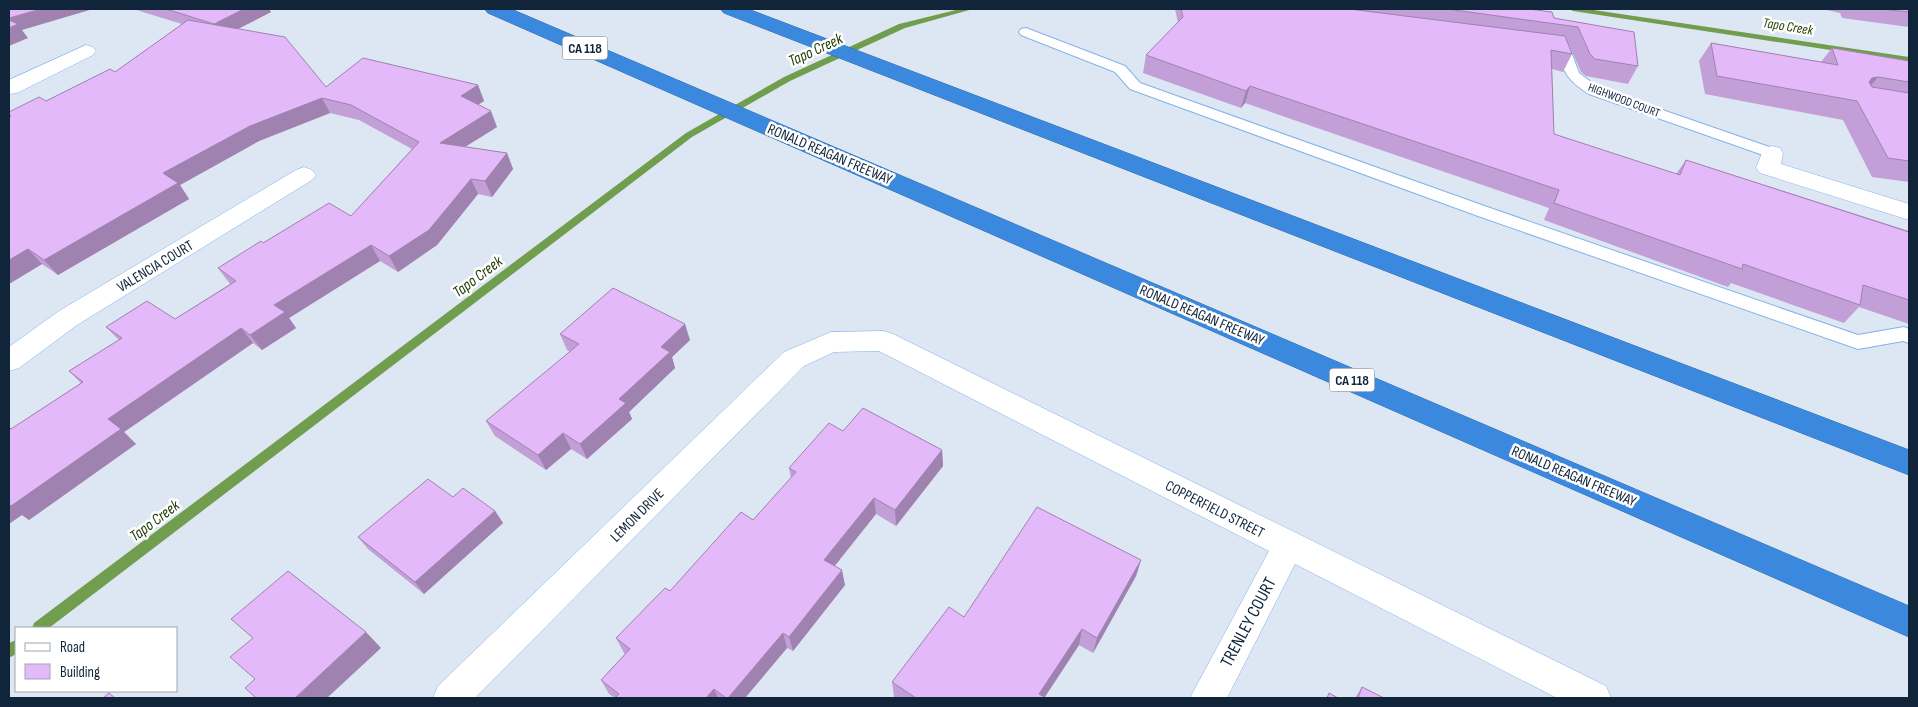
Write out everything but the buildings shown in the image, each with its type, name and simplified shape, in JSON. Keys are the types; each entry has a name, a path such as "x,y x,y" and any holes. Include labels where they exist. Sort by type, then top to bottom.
{"highway":[{"name":"RONALD REAGAN FREEWAY","path":"495,9 1909,622"},
{"path":"731,9 1909,463"}],"street":[{"path":"9,88 86,51"},
{"name":"HIGHWOOD COURT","path":"1772,153 1768,168 1909,212"},
{"name":"VALENCIA COURT","path":"9,360 68,318 304,175"},
{"name":"COPPERFIELD STREET","path":"831,342 883,341 1593,698"},
{"name":"LEMON DRIVE","path":"451,698 794,360 831,342"},
{"name":"TRENLEY COURT","path":"1208,698 1288,546"}],"lane":[{"path":"1026,32 1120,68 1136,86 1484,212 1858,342 1904,334 1909,336"},
{"name":"HIGHWOOD COURT","path":"1535,45 1564,49 1572,75 1580,83 1594,91 1772,153"}],"waterway":[{"name":"Tapo Creek","path":"40,627 689,135 787,79 902,26 969,9"},
{"name":"Tapo Creek","path":"1573,9 1909,60"},
{"name":"Tapo Creek","path":"9,651 15,647"}]}
